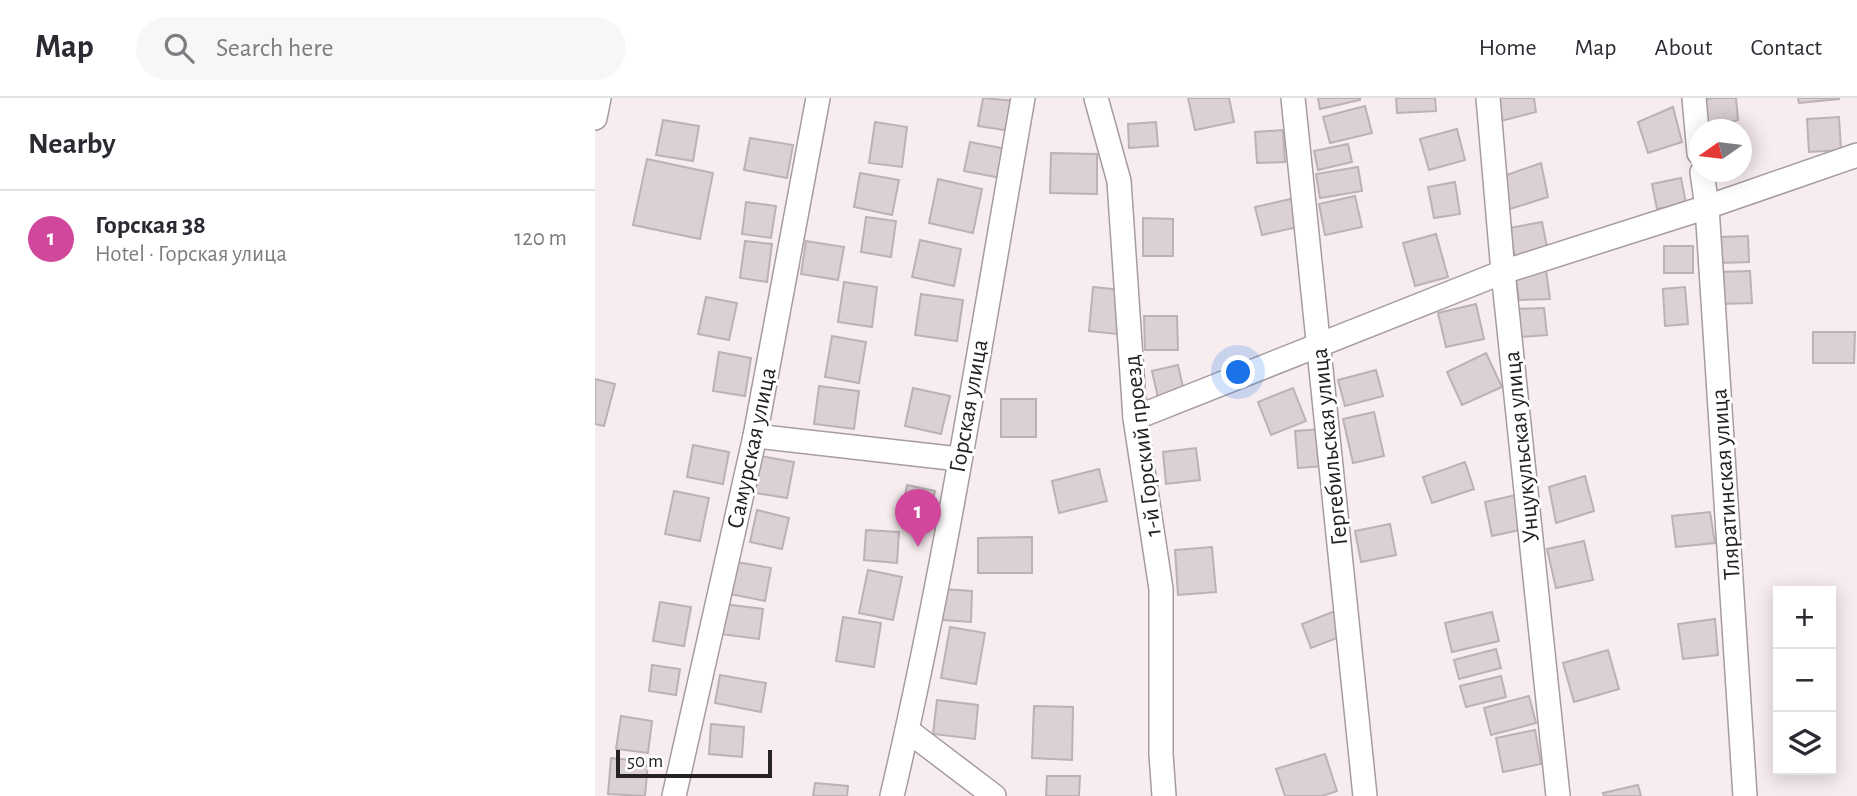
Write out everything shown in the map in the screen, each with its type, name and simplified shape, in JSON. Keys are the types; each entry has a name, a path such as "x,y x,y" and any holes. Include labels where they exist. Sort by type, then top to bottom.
{"street":[{"path":"595,118 599,98"},
{"name":"Самурская улица","path":"674,796 755,436 818,98"},
{"name":"Горская улица","path":"892,796 959,459 1023,98"},
{"name":"1-й Горский проезд","path":"1096,98 1119,181 1135,418 1161,589 1161,754 1164,796"},
{"name":"Гергебильская улица","path":"1293,98 1365,796"},
{"name":"Унцукульская улица","path":"1488,98 1503,272 1558,796"},
{"path":"1694,98 1696,119"},
{"path":"1135,418 1503,272 1707,207 1857,155"},
{"name":"Тляратинская улица","path":"1703,182 1745,796"},
{"path":"755,436 959,459"},
{"path":"907,730 993,796"}],"building":[{"path":"983,98 1016,101 1011,131 978,126"},
{"path":"1188,98 1229,98 1234,122 1195,130"},
{"path":"1318,98 1360,98 1360,100 1320,109"},
{"path":"1396,98 1435,98 1436,111 1397,113"},
{"path":"1499,98 1534,98 1536,112 1501,121"},
{"path":"1736,98 1738,119 1703,119 1700,101"},
{"path":"1798,98 1839,98 1839,99 1799,103"},
{"path":"1365,106 1372,133 1330,143 1323,117"},
{"path":"1673,107 1682,142 1648,153 1638,122"},
{"path":"1839,117 1841,150 1809,152 1807,119"},
{"path":"663,120 699,126 693,161 656,155"},
{"path":"875,122 907,127 902,167 869,163"},
{"path":"1156,122 1158,146 1129,148 1128,124"},
{"path":"1457,129 1465,160 1429,170 1420,139"},
{"path":"1283,130 1285,162 1257,163 1255,132"},
{"path":"750,138 793,145 787,178 744,170"},
{"path":"970,142 1007,149 1001,178 964,171"},
{"path":"1348,144 1352,162 1318,170 1314,151"},
{"path":"1051,153 1097,154 1097,194 1050,193"},
{"path":"647,159 713,173 700,239 633,225"},
{"path":"1541,163 1548,197 1510,209 1501,177"},
{"path":"1358,167 1362,191 1320,198 1316,174"},
{"path":"860,173 899,180 892,215 854,207"},
{"path":"1681,178 1686,203 1657,209 1652,184"},
{"path":"938,179 982,189 973,233 929,223"},
{"path":"1455,182 1460,214 1434,218 1428,187"},
{"path":"1355,196 1362,227 1325,235 1319,204"},
{"path":"1295,198 1302,226 1262,235 1255,207"},
{"path":"746,202 776,206 771,238 742,234"},
{"path":"866,217 896,221 891,257 861,252"},
{"path":"1143,218 1173,219 1173,256 1143,256"},
{"path":"1542,222 1548,252 1515,258 1509,228"},
{"path":"1436,234 1448,277 1415,286 1403,243"},
{"path":"1748,236 1749,262 1720,263 1719,237"},
{"path":"920,240 961,249 954,286 912,277"},
{"path":"745,241 772,244 767,282 740,278"},
{"path":"806,241 844,247 838,280 801,274"},
{"path":"1664,246 1693,246 1693,273 1664,273"},
{"path":"1546,270 1550,299 1519,300 1515,274"},
{"path":"1750,271 1752,303 1721,304 1719,272"},
{"path":"844,282 877,287 872,327 838,322"},
{"path":"1093,287 1121,290 1117,334 1089,331"},
{"path":"1685,287 1688,324 1665,326 1663,289"},
{"path":"921,294 963,300 957,341 915,335"},
{"path":"706,297 737,303 729,340 698,334"},
{"path":"1476,304 1484,339 1446,347 1438,313"},
{"path":"1544,308 1547,335 1520,337 1515,309"},
{"path":"1144,316 1177,316 1178,350 1145,350"},
{"path":"1813,332 1855,332 1854,363 1813,363"},
{"path":"832,336 866,342 859,383 825,377"},
{"path":"719,352 751,358 745,396 713,391"},
{"path":"1486,353 1502,387 1462,405 1447,372"},
{"path":"1178,365 1185,396 1159,402 1152,371"},
{"path":"1376,370 1383,396 1345,406 1338,380"},
{"path":"595,379 615,384 604,426 595,424"},
{"path":"819,386 859,391 854,429 814,424"},
{"path":"913,388 950,396 941,434 905,426"},
{"path":"1293,388 1306,421 1271,435 1258,402"},
{"path":"1001,399 1036,399 1036,437 1001,437"},
{"path":"1374,412 1384,456 1353,463 1343,419"},
{"path":"1323,429 1326,466 1298,468 1295,431"},
{"path":"693,445 729,452 723,484 687,477"},
{"path":"1196,448 1200,480 1166,484 1163,452"},
{"path":"761,456 794,462 787,498 755,493"},
{"path":"1465,462 1474,489 1432,503 1423,477"},
{"path":"1099,469 1107,501 1059,513 1052,481"},
{"path":"1585,476 1594,511 1556,523 1549,487"},
{"path":"907,485 935,491 928,521 901,515"},
{"path":"674,491 709,498 700,541 665,534"},
{"path":"1516,495 1524,529 1492,536 1485,502"},
{"path":"757,510 789,518 782,549 750,542"},
{"path":"1710,512 1715,543 1676,547 1672,516"},
{"path":"1390,524 1396,555 1361,562 1355,531"},
{"path":"866,530 899,532 897,563 864,560"},
{"path":"1032,537 1032,573 978,573 978,538"},
{"path":"1584,541 1593,580 1556,588 1547,549"},
{"path":"1212,547 1216,592 1178,595 1175,550"},
{"path":"737,562 771,568 765,601 730,594"},
{"path":"868,570 902,577 893,620 859,613"},
{"path":"943,589 972,591 971,622 942,620"},
{"path":"660,602 691,607 684,646 653,641"},
{"path":"724,604 763,609 759,639 720,634"},
{"path":"1335,611 1345,635 1311,648 1302,624"},
{"path":"1492,612 1499,641 1452,652 1445,623"},
{"path":"843,617 881,623 874,667 836,661"},
{"path":"1715,619 1718,655 1683,659 1678,624"},
{"path":"950,627 985,633 976,684 941,678"},
{"path":"1496,649 1501,668 1459,679 1454,660"},
{"path":"1608,650 1619,689 1574,702 1563,663"},
{"path":"652,665 680,669 676,695 649,691"},
{"path":"720,675 766,683 761,712 715,703"},
{"path":"1501,676 1506,697 1466,707 1460,686"},
{"path":"1529,696 1536,723 1491,735 1484,708"},
{"path":"937,700 978,705 975,739 933,734"},
{"path":"1034,706 1073,707 1072,760 1032,758"},
{"path":"621,716 652,721 648,753 616,749"},
{"path":"711,724 744,727 742,757 709,754"},
{"path":"1535,730 1541,764 1503,772 1496,738"},
{"path":"1325,754 1337,791 1322,796 1285,796 1276,769"},
{"path":"611,758 648,762 645,796 608,794"},
{"path":"1047,776 1080,776 1079,796 1046,796"},
{"path":"815,783 848,786 847,796 813,796"},
{"path":"1638,785 1641,796 1604,796 1603,793"}],"place":[{"name":"Горская 38","path":"918,547"}]}
